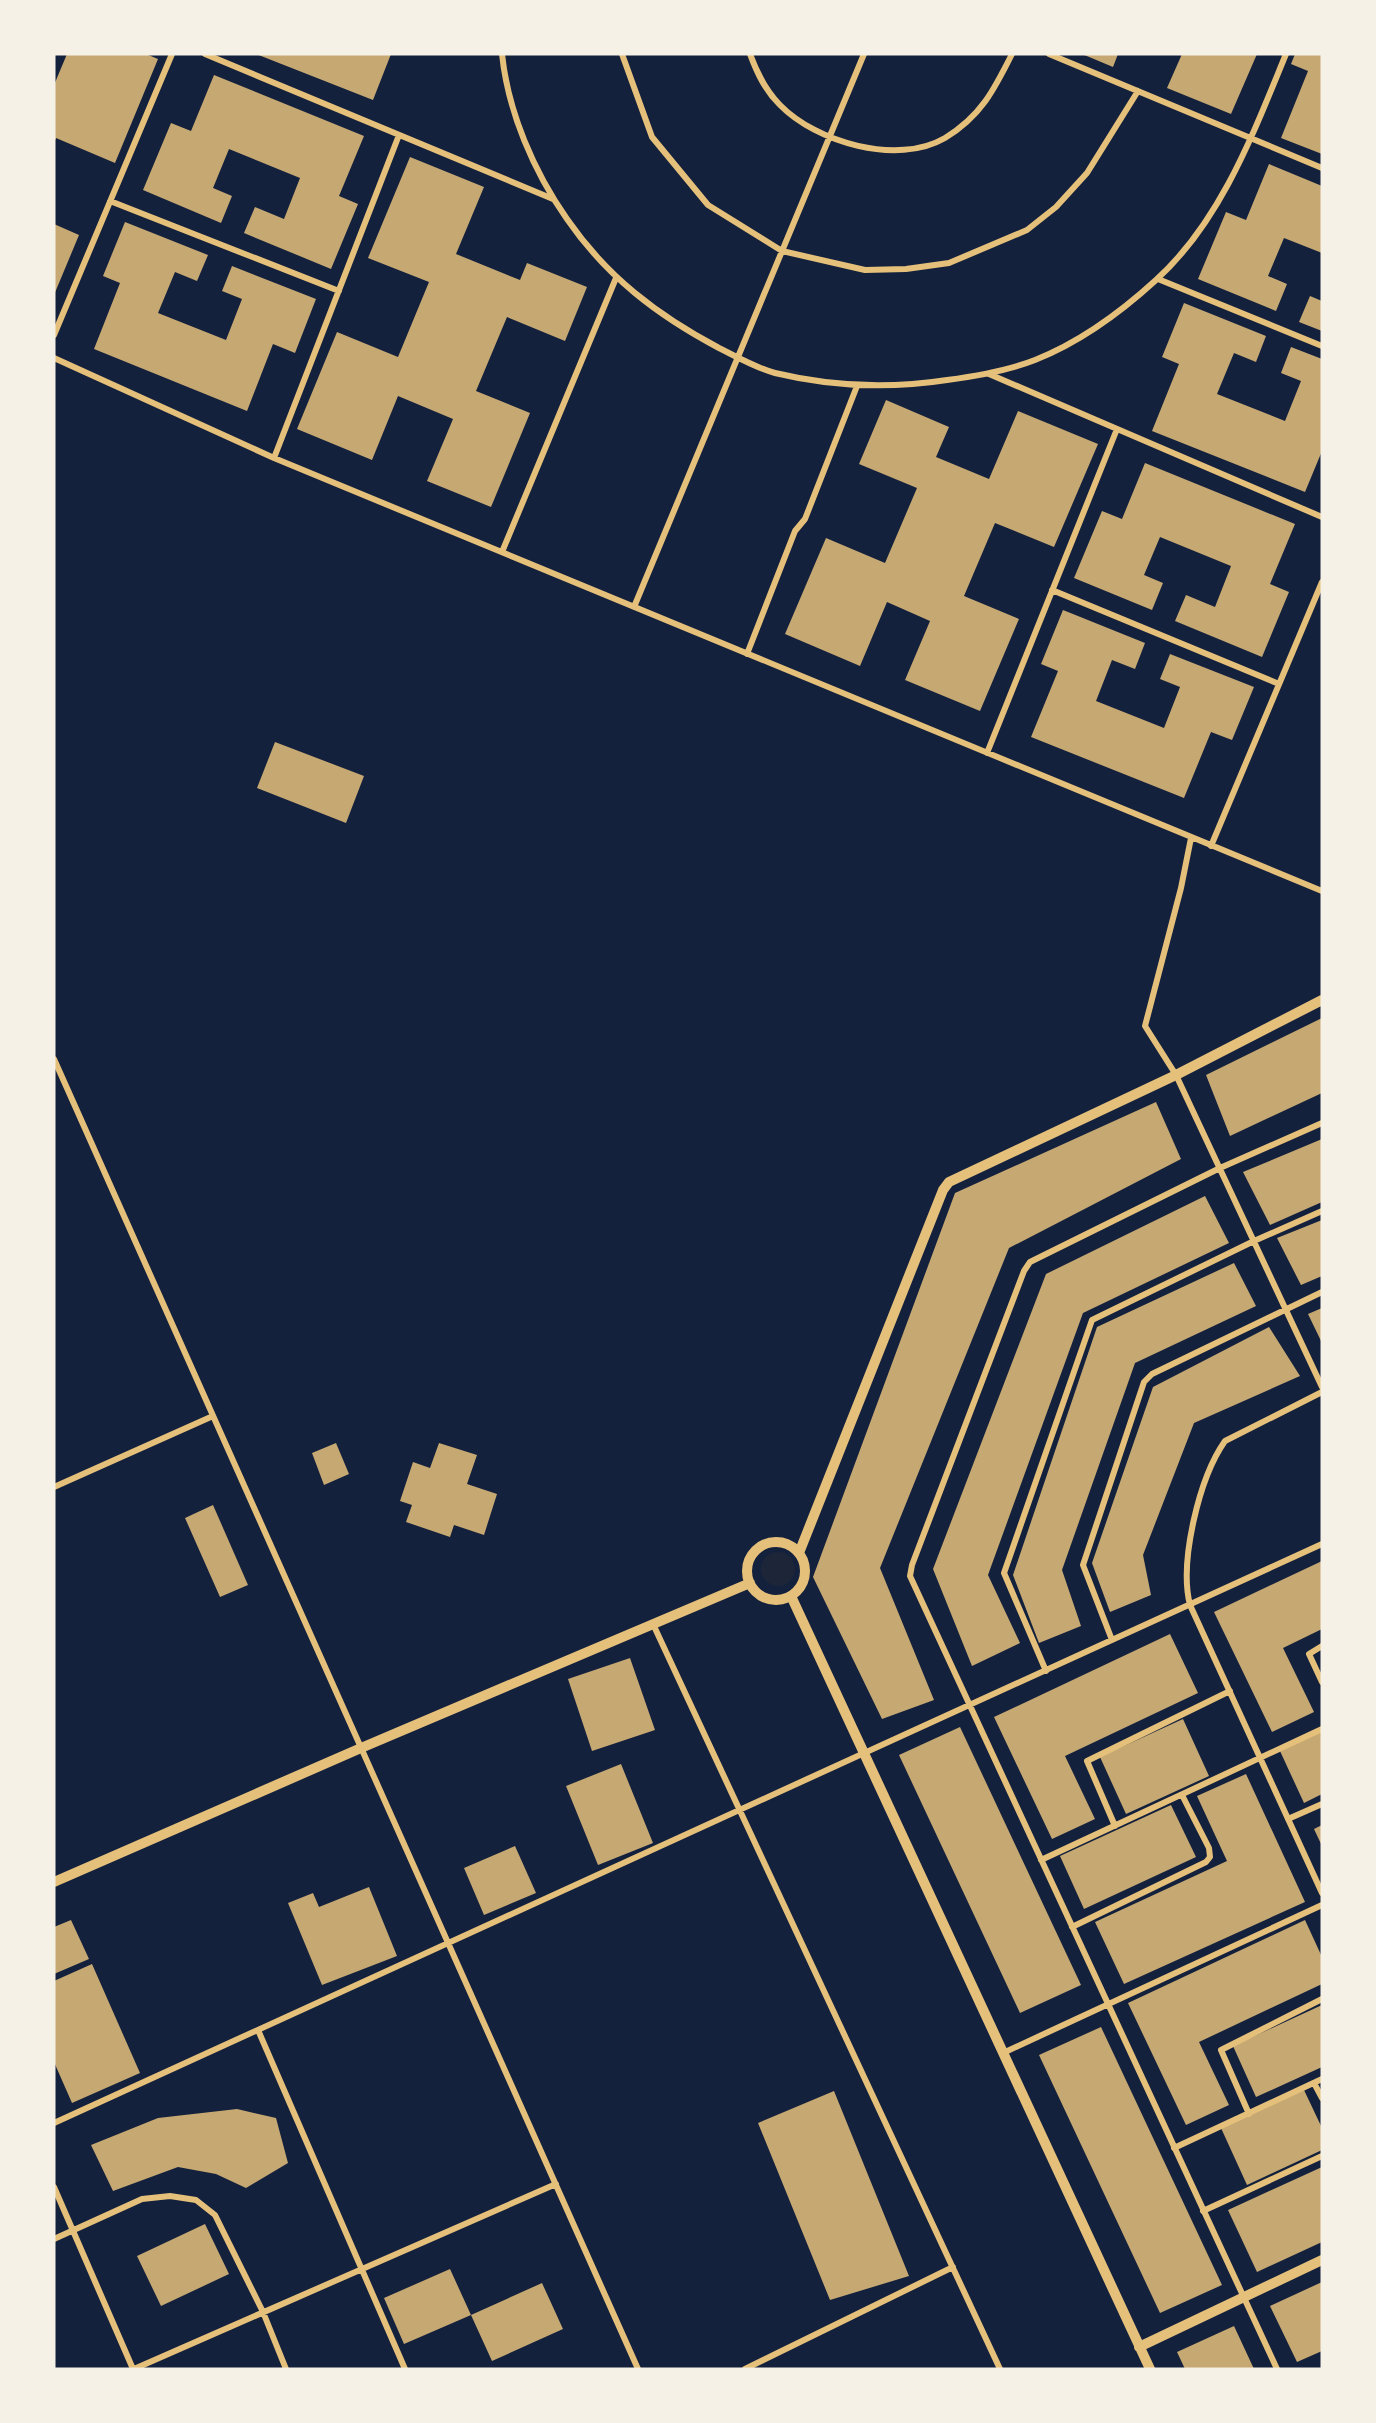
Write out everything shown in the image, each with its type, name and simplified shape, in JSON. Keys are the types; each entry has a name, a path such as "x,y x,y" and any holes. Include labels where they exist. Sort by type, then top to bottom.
{"street":[{"path":"54,335 172,54"},
{"path":"205,54 552,198"},
{"path":"502,54 504,70 522,136 552,198 581,240 616,278 673,324 738,358 773,372 857,386 905,387 989,374 1035,360 1079,337 1158,279 1210,218 1251,138 1286,54"},
{"path":"622,54 652,137 708,205 783,251 865,270 906,269 950,263 988,249 1027,230 1056,207 1088,173 1138,91"},
{"path":"750,54 760,79 778,104 798,121 854,146 887,150 916,148 943,139 990,98 1012,54"},
{"path":"634,607 864,54"},
{"path":"1049,54 1322,168"},
{"path":"274,458 399,135"},
{"path":"110,201 339,291"},
{"path":"502,552 616,278"},
{"path":"1158,279 1322,346"},
{"path":"54,358 274,458 1322,891"},
{"path":"989,374 1322,517"},
{"path":"747,654 795,531 805,519 857,386"},
{"path":"987,753 1117,429"},
{"path":"1211,846 1322,582"},
{"path":"1052,590 1279,684"},
{"path":"1191,838 1181,888 1145,1026 1176,1075 1322,1387"},
{"path":"799,1553 943,1190 949,1182 1176,1075 1322,1000"},
{"path":"54,1059 638,2369"},
{"path":"1277,2369 910,1576 912,1565 1024,1270 1038,1256 1220,1168 1322,1124"},
{"path":"1046,1671 1004,1573 1090,1324 1096,1317 1322,1211"},
{"path":"1112,1640 1083,1565 1144,1382 1152,1374 1322,1292"},
{"path":"1322,1392 1238,1432 1225,1441 1218,1451 1194,1517 1185,1575 1190,1605 1322,1893"},
{"path":"54,1487 213,1416"},
{"path":"782,1542 799,1553 806,1571 804,1581 791,1596 782,1599 763,1597 750,1583 749,1562 761,1546 782,1542"},
{"path":"54,2123 1322,1544"},
{"path":"54,1882 361,1748 750,1583"},
{"path":"791,1596 1150,2369"},
{"path":"653,1624 1000,2369"},
{"path":"1322,1646 1310,1654 1322,1682"},
{"path":"1115,1826 1087,1761 1230,1691"},
{"path":"1041,1860 1322,1729"},
{"path":"1072,1927 1206,1862 1210,1857 1209,1848 1182,1795"},
{"path":"1288,1819 1322,1804"},
{"path":"1003,2053 1322,1905"},
{"path":"1249,2114 1221,2050 1322,1999"},
{"path":"258,2030 405,2369"},
{"path":"1174,2148 1322,2079"},
{"path":"1314,2083 1322,2098"},
{"path":"1203,2211 1322,2156"},
{"path":"54,2187 134,2369 556,2184"},
{"path":"54,2239 142,2199 170,2196 196,2200 215,2215 263,2313 286,2369"},
{"path":"1139,2347 1322,2260"},
{"path":"745,2369 953,2267"}],"shaded area":[{"path":"778,1552 790,1557 795,1569 790,1581 778,1586 766,1581 761,1569 766,1557"}],"building":[{"path":"67,54 146,54 158,59 115,163 56,138 54,143 54,85"},
{"path":"256,54 391,54 373,100"},
{"path":"1082,54 1118,54 1113,67"},
{"path":"1182,54 1257,54 1231,114 1167,88"},
{"path":"1295,54 1322,54 1322,154 1281,138 1308,71 1291,64"},
{"path":"214,75 364,136 339,196 358,204 331,269 244,233 255,207 284,219 300,178 229,149 213,188 232,196 221,223 143,190 171,123 191,131"},
{"path":"410,157 484,187 456,254 520,280 527,263 587,287 565,341 507,317 476,391 530,413 491,507 427,481 453,419 398,396 372,460 297,429 337,332 398,357 429,282 368,258"},
{"path":"1269,164 1322,186 1322,253 1284,238 1268,276 1287,284 1276,311 1198,279 1226,212 1246,220"},
{"path":"125,222 208,255 197,281 175,272 158,313 226,340 242,299 222,291 232,266 316,299 295,353 273,344 247,411 94,349 120,283 103,276"},
{"path":"54,224 79,235 54,295"},
{"path":"1310,296 1322,301 1322,331 1299,322"},
{"path":"1184,303 1266,336 1256,362 1234,353 1217,394 1285,421 1301,381 1281,373 1291,347 1322,359 1322,451 1305,492 1152,431 1179,364 1162,357"},
{"path":"886,400 949,427 936,457 989,479 1018,411 1098,444 1054,547 995,523 964,596 1019,619 980,711 905,680 930,621 887,602 860,666 785,634 826,538 885,563 917,488 859,464"},
{"path":"1145,463 1295,524 1270,584 1289,592 1262,657 1175,621 1186,595 1215,607 1231,566 1160,537 1144,575 1163,583 1152,610 1074,578 1102,511 1122,519"},
{"path":"1063,610 1145,643 1135,669 1112,660 1096,701 1164,728 1180,687 1160,679 1170,654 1254,687 1232,740 1211,732 1184,798 1031,737 1058,671 1041,664"},
{"path":"275,742 364,776 346,823 257,788"},
{"path":"1322,1018 1322,1093 1230,1136 1206,1075"},
{"path":"1156,1102 1181,1159 1009,1248 880,1568 934,1700 882,1719 813,1577 955,1193"},
{"path":"1322,1139 1322,1202 1270,1225 1243,1172"},
{"path":"1205,1196 1229,1243 1083,1313 988,1575 1020,1643 972,1666 933,1569 1046,1274"},
{"path":"1322,1220 1322,1276 1301,1285 1277,1238"},
{"path":"1234,1263 1256,1306 1135,1363 1062,1570 1081,1626 1039,1643 1013,1575 1097,1327"},
{"path":"1322,1308 1322,1343 1308,1314"},
{"path":"1269,1327 1300,1376 1194,1423 1143,1555 1151,1595 1110,1612 1092,1563 1153,1387"},
{"path":"336,1443 349,1474 324,1485 312,1453"},
{"path":"439,1443 477,1455 467,1484 497,1494 484,1535 454,1525 450,1537 406,1522 412,1505 400,1501 413,1462 430,1468"},
{"path":"213,1505 248,1585 220,1597 185,1518"},
{"path":"1322,1561 1322,1629 1283,1648 1314,1712 1272,1732 1214,1612"},
{"path":"1170,1634 1198,1693 1065,1756 1095,1819 1052,1839 994,1717"},
{"path":"630,1658 655,1730 592,1751 568,1679"},
{"path":"1183,1719 1209,1776 1126,1814 1100,1757"},
{"path":"960,1727 1081,1985 1020,2013 899,1755"},
{"path":"1322,1731 1322,1794 1304,1803 1280,1751"},
{"path":"621,1764 653,1843 598,1865 566,1786"},
{"path":"1246,1774 1305,1902 1124,1984 1095,1922 1227,1861 1197,1796"},
{"path":"1171,1805 1196,1857 1084,1909 1060,1856"},
{"path":"1322,1825 1322,1846 1314,1829"},
{"path":"515,1846 536,1893 484,1915 464,1868"},
{"path":"369,1887 397,1956 322,1985 288,1903 313,1893 319,1907"},
{"path":"71,1920 89,1959 54,1974 54,1927"},
{"path":"1305,1920 1322,1957 1322,1984 1199,2042 1229,2105 1186,2125 1128,2003"},
{"path":"92,1964 140,2073 72,2103 54,2062 54,1981"},
{"path":"1322,2005 1322,2067 1256,2097 1233,2046"},
{"path":"1101,2027 1222,2285 1160,2313 1039,2055"},
{"path":"1304,2090 1322,2128 1322,2150 1247,2185 1221,2128"},
{"path":"834,2091 909,2276 830,2300 758,2123"},
{"path":"237,2109 276,2118 288,2163 246,2188 216,2174 178,2167 113,2191 91,2145 158,2118"},
{"path":"1322,2167 1322,2242 1257,2272 1228,2210"},
{"path":"205,2224 229,2274 161,2306 137,2256"},
{"path":"450,2269 471,2315 404,2344 384,2298"},
{"path":"1322,2282 1322,2351 1297,2362 1270,2306"},
{"path":"542,2283 563,2329 492,2361 471,2315"},
{"path":"1234,2326 1254,2369 1185,2369 1177,2352"}]}
